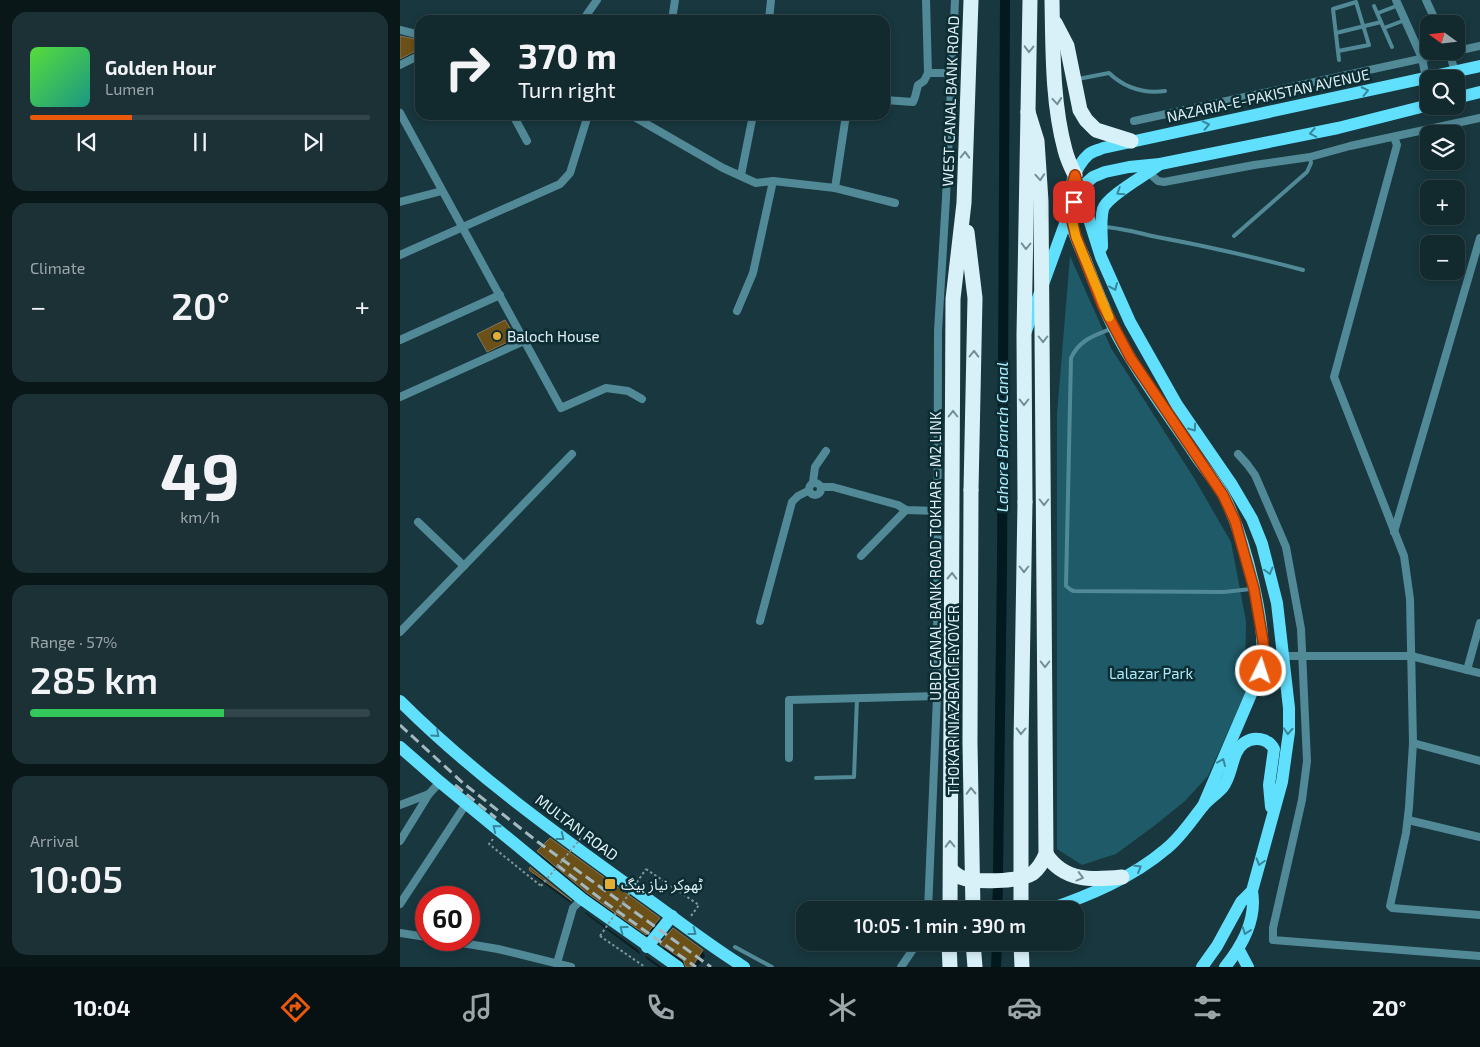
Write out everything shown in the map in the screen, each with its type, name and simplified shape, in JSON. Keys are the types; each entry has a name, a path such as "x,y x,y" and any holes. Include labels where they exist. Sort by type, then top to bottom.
{"highway":[{"name":"WEST CANAL BANK ROAD","path":"964,203 971,0"},
{"path":"1021,901 1021,743 1025,502 1024,335 1030,0"},
{"path":"1052,0 1059,123 1065,152 1075,175"},
{"path":"1053,20 1067,46 1080,110 1086,120 1096,130 1132,141"},
{"path":"951,870 958,876 975,880 1014,879 1032,873 1042,863 1046,854 1041,201 1037,141 1028,112"},
{"name":"THOKAR NIAZ BAIG FLYOVER","path":"964,203 975,298 971,490 970,743 973,901"},
{"name":"UBD CANAL BANK ROAD TOKHAR - M2 LINK","path":"950,901 953,299 964,203"},
{"path":"1046,854 1054,865 1075,876 1098,880 1122,877"},
{"path":"949,951 950,967"},
{"path":"974,951 975,967"},
{"path":"1021,951 1022,967"}],"main road":[{"name":"NAZARIA-E-PAKISTAN AVENUE","path":"1463,70 1480,66"},
{"name":"NAZARIA-E-PAKISTAN AVENUE","path":"1075,175 1091,152 1132,141 1420,79"},
{"path":"1465,96 1480,92"},
{"path":"1024,335 1070,213 1088,180 1105,172 1160,164 1338,128 1420,107"},
{"path":"1101,257 1103,207 1112,196 1160,164"},
{"path":"1075,175 1101,257 1130,322 1177,405 1232,485 1252,519 1262,544 1277,603 1289,708 1289,732 1285,765 1252,891 1254,904 1248,928 1239,950 1226,967"},
{"path":"1075,175 1070,191 1070,213 1103,306 1130,357 1223,495 1235,521 1254,589 1263,641 1264,659 1257,684 1203,806"},
{"name":"MULTAN ROAD","path":"400,701 509,797 724,955 744,967"},
{"path":"1070,901 1089,894 1122,877 1166,849 1188,826 1203,806 1224,786 1241,746 1248,741 1257,739 1268,742 1274,749 1269,785 1272,815"},
{"path":"400,747 582,900 678,967"},
{"path":"1202,967 1217,946 1240,902 1252,891"},
{"path":"647,947 672,916"},
{"path":"1239,950 1248,967"},
{"path":"944,967 947,951"}],"street":[{"path":"586,15 597,0"},
{"path":"673,15 675,0"},
{"path":"769,15 771,0"},
{"path":"890,100 913,102 918,85 924,81 928,73 926,0"},
{"path":"928,901 938,696 938,331 955,0"},
{"path":"1426,0 1433,15"},
{"path":"1398,3 1420,54"},
{"path":"400,30 415,33"},
{"path":"1465,49 1480,46"},
{"path":"400,65 415,58"},
{"path":"1134,120 1420,58"},
{"path":"928,73 952,73"},
{"path":"400,113 561,408 606,388 628,391 642,399"},
{"path":"1149,173 1158,181 1164,182 1254,165 1310,157 1480,118"},
{"path":"516,120 527,141"},
{"path":"400,255 560,184 570,174 586,120"},
{"path":"640,120 723,168 756,183 773,181 835,188 895,203"},
{"path":"741,176 752,120"},
{"path":"835,188 845,120"},
{"path":"1394,137 1396,145 1334,377 1404,556 1408,577 1413,742 1408,820 1390,906 1392,908 1480,915"},
{"path":"737,311 753,273 773,181"},
{"path":"400,202 442,191"},
{"path":"1394,532 1480,238"},
{"path":"400,340 500,295"},
{"path":"400,397 524,341"},
{"path":"760,621 792,502 798,496 808,491 808,487 813,482 814,467 826,451"},
{"path":"400,632 572,454"},
{"path":"1238,454 1255,475 1286,548 1301,629 1307,761 1302,800 1273,928 1273,940 1480,956"},
{"path":"813,482 821,487 833,487 898,504 906,510 938,511"},
{"path":"808,491 814,496 818,494 821,487"},
{"path":"861,556 906,510"},
{"path":"418,522 464,566"},
{"path":"1467,670 1480,623"},
{"path":"1264,659 1284,656 1411,656 1480,673"},
{"path":"789,758 789,700 938,696"},
{"path":"1413,742 1480,761"},
{"path":"400,842 430,794 440,782"},
{"path":"400,806 430,794"},
{"path":"400,904 466,804"},
{"path":"1408,820 1480,837"},
{"path":"557,964 574,908 582,900"},
{"path":"400,933 415,935"},
{"path":"480,945 498,948 571,967"},
{"path":"901,967 912,951"}],"lane":[{"path":"1338,51 1368,45 1356,2 1334,9 1338,60"},
{"path":"1378,13 1398,3"},
{"path":"1374,6 1392,47"},
{"path":"1384,28 1405,20"},
{"path":"1336,33 1381,22"},
{"path":"1073,80 1109,73 1130,88 1144,92 1165,91"},
{"path":"1234,236 1307,172 1311,163 1310,157"},
{"path":"1102,226 1116,227 1224,250 1303,270"},
{"path":"1115,328 1085,340 1076,348 1071,358 1066,586 1074,591 1224,592 1254,589"},
{"path":"816,778 854,777 857,698"},
{"path":"736,947 769,966"}],"path":[{"path":"500,831 489,844 541,886 582,836 544,805"},
{"path":"645,967 600,936 646,869 699,905 684,926"}],"green space":[{"name":"Lalazar Park","path":"1070,256 1111,348 1194,478 1231,542 1246,621 1245,694 1208,776 1185,801 1116,854 1082,865 1057,849 1057,414"}],"building":[{"path":"400,36 415,39 415,52 400,59"},
{"name":"Baloch House","path":"505,320 516,338 487,352 477,334"},
{"path":"550,838 660,918 646,935 587,893 537,851"},
{"path":"530,867 572,901 529,870"},
{"path":"673,928 703,950 692,967 686,967 683,960 660,944"}],"waterway":[{"name":"Lahore Branch Canal","path":"998,873 1002,566 1005,0"},
{"name":"Lahore Branch Canal","path":"997,901 998,885"},
{"name":"Lahore Branch Canal","path":"996,967 997,951"}],"railway":[{"path":"400,725 463,783 538,842 711,967"},
{"path":"455,785 496,818"},
{"path":"557,865 606,903 696,967"}],"slow traffic":[{"path":"1070,210 1076,237 1109,317"}],"place":[{"name":"Baloch House","path":"497,336"},
{"name":"ٹھوکر نیاز بیگ","path":"610,884"}],"route":[{"path":"1074,202 1080,192 1075,175 1070,191 1070,213 1076,237 1103,306 1130,357 1223,495 1235,521 1254,589 1263,641 1264,659 1261,671"}]}
